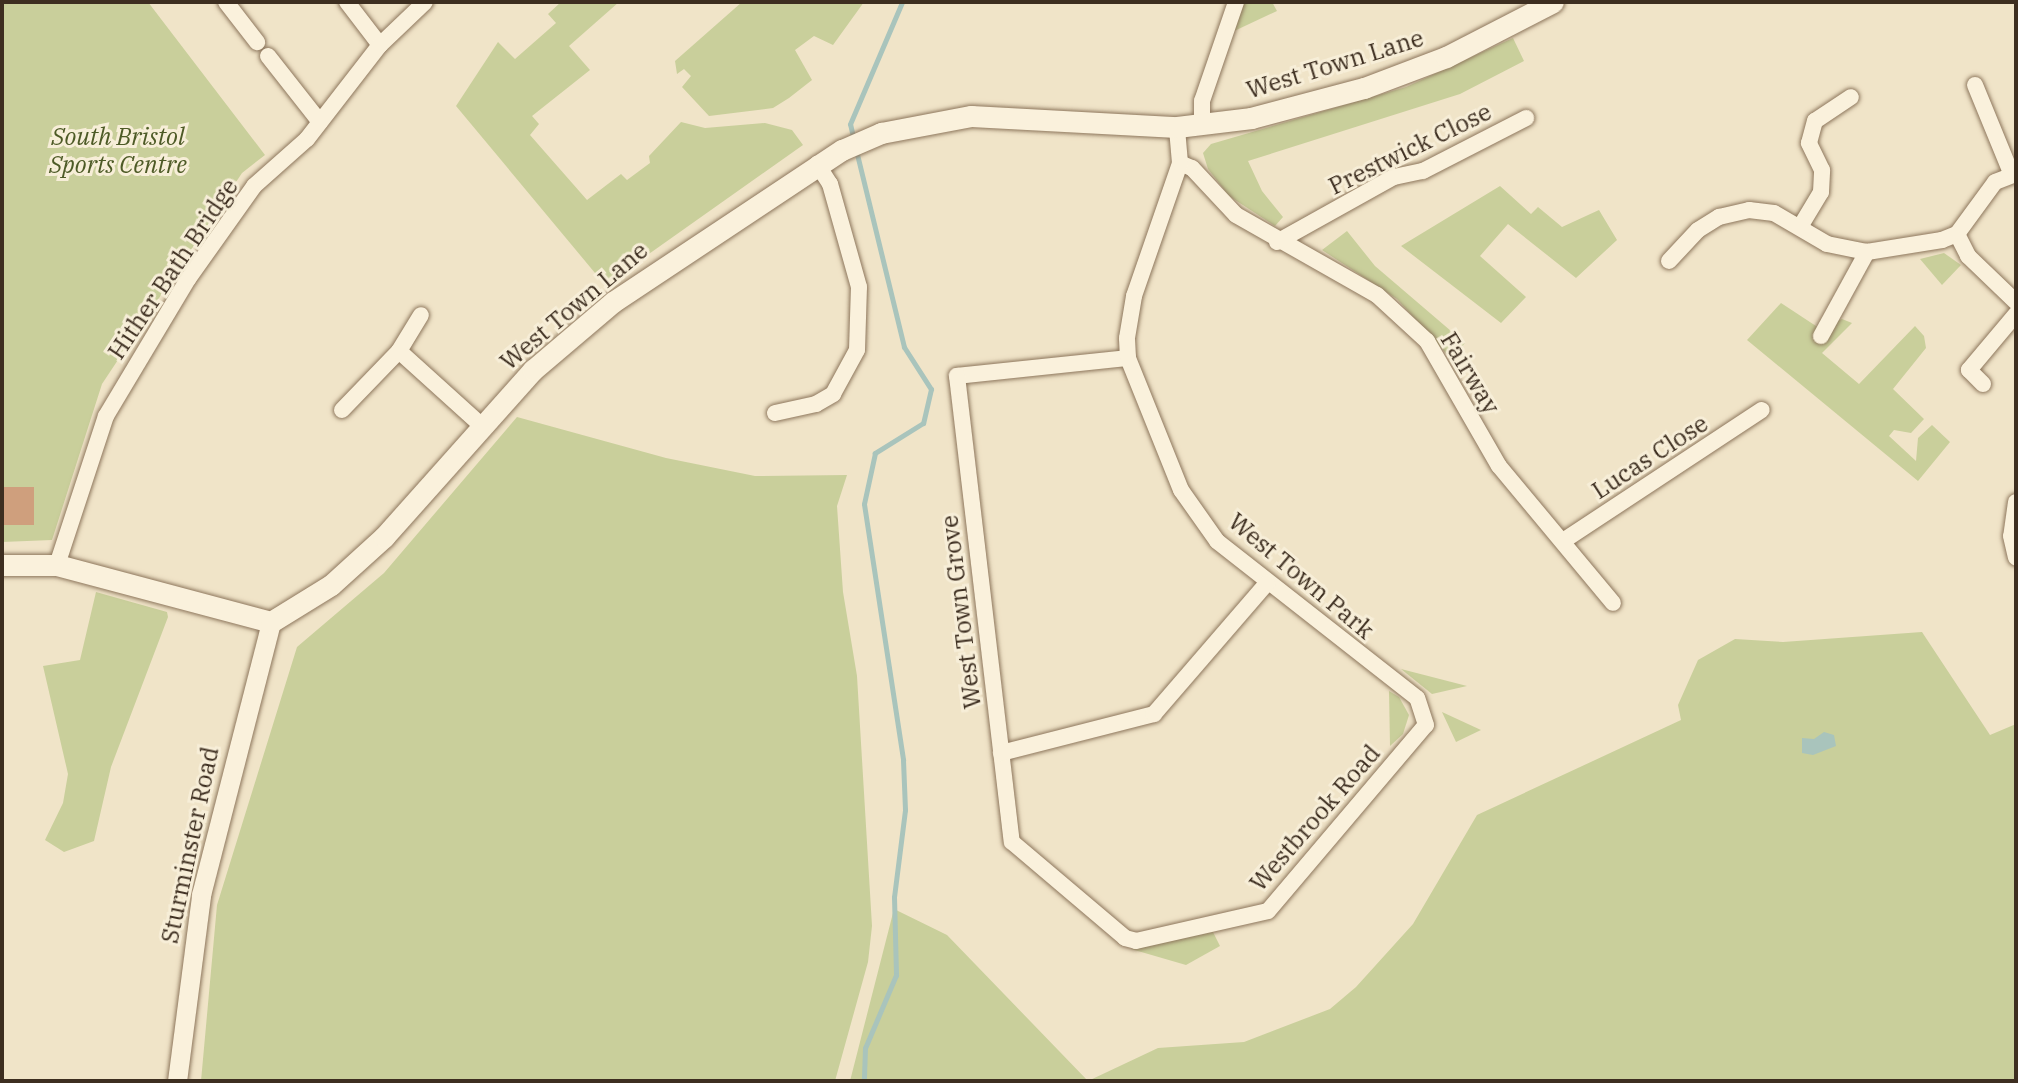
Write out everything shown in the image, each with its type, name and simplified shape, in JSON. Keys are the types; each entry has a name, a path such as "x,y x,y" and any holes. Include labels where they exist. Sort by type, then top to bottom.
{"main road":[{"name":"West Town Lane","path":"271,622 331,585 384,537 533,369 613,302 817,164 842,150 870,138 971,116 1177,127 1251,118 1364,88 1446,57 1553,2"},
{"path":"2,565 57,565 271,622"}],"street":[{"path":"226,2 257,42"},
{"path":"346,2 380,45"},
{"name":"Hither Bath Bridge","path":"57,565 106,416 123,385 254,186 320,122 380,45 425,2"},
{"name":"West Town Lane","path":"1202,124 1202,101 1236,2"},
{"path":"268,56 320,122"},
{"path":"1670,261 1718,217 1749,210 1774,213 1827,244 1867,252 1957,234 1983,194 2014,175 1975,85"},
{"path":"1800,227 1821,191 1822,170 1809,143 1815,121 1851,97"},
{"name":"Prestwick Close","path":"1277,242 1394,177 1423,171 1526,118"},
{"name":"West Town Park","path":"1177,127 1180,163 1131,308 1128,358 1181,490 1217,541 1267,583 1418,698 1426,724"},
{"name":"Fairway","path":"1180,163 1192,168 1236,215 1277,242 1377,295 1427,341 1499,466 1613,603"},
{"path":"775,413 816,404 833,394 857,350 859,287 830,184 817,164"},
{"path":"1957,234 1968,256 2016,302"},
{"path":"1821,336 1867,252"},
{"path":"1983,384 1969,370 2016,314"},
{"path":"342,410 399,351 421,315"},
{"path":"399,351 481,425"},
{"name":"West Town Grove","path":"1012,842 957,376 1128,358"},
{"name":"Lucas Close","path":"1563,541 1762,410"},
{"path":"2016,502 2011,536 2016,557"},
{"path":"1001,754 1154,714 1267,583"},
{"name":"Sturminster Road","path":"177,1081 201,895 271,622"},
{"name":"Westbrook Road","path":"1012,842 1125,938 1136,941 1268,911 1426,724"}],"green space":[{"name":"South Bristol Sports Centre","path":"2,2 148,2 265,155 242,173 102,384 52,540 2,542"},
{"path":"561,2 619,2 569,46 590,70 532,116 539,124 530,135 587,200 621,174 627,180 650,163 649,156 681,122 705,128 765,123 792,130 803,145 605,285 456,106 498,42 515,59 556,23 548,14"},
{"path":"742,2 864,2 833,45 814,36 795,50 812,80 789,98 773,108 709,116 682,87 691,76 684,69 677,74 675,61"},
{"path":"1242,2 1272,2 1277,11 1230,33"},
{"path":"1513,38 1524,61 1460,94 1248,161 1262,191 1283,217 1275,226 1229,196 1208,169 1203,153 1211,144 1406,87"},
{"path":"1500,186 1531,214 1538,207 1562,227 1599,210 1617,240 1576,278 1508,224 1480,256 1526,297 1501,323 1401,246"},
{"path":"1347,231 1375,266 1465,343 1451,359 1397,299 1322,250"},
{"path":"1944,253 1961,265 1942,285 1920,259"},
{"path":"1781,303 1819,328 1842,319 1852,323 1822,353 1859,384 1915,326 1924,336 1926,348 1893,389 1924,419 1911,433 1894,430 1889,436 1916,461 1918,438 1932,425 1950,442 1918,481 1747,340"},
{"path":"517,417 666,458 755,476 847,475 837,506 843,592 857,676 872,926 868,962 835,1081 201,1081 217,905 297,647 384,573"},
{"path":"96,592 167,612 168,617 111,767 94,841 64,852 45,840 63,803 68,774 43,666 80,660"},
{"path":"1922,632 1990,735 2016,724 2016,1081 1088,1081 1158,1048 1244,1042 1330,1009 1356,987 1413,924 1477,815 1681,720 1678,705 1698,660 1735,639 1783,642"},
{"path":"1401,669 1467,686 1432,694"},
{"path":"1389,691 1399,697 1409,715 1403,734 1390,746"},
{"path":"1442,712 1481,730 1456,742"},
{"path":"894,909 947,935 1088,1081 850,1081"},
{"path":"1213,932 1220,946 1186,965 1131,949"}],"water":[{"path":"1824,732 1834,735 1836,746 1813,755 1802,753 1802,738 1814,739"}],"building":[{"path":"2,487 34,487 34,525 2,525"}],"waterway":[{"path":"854,141 850,124 902,2"},
{"path":"856,150 904,347 931,389 923,423 875,453 864,504 903,760 905,810 894,897 896,975 865,1048 864,1081"}]}
